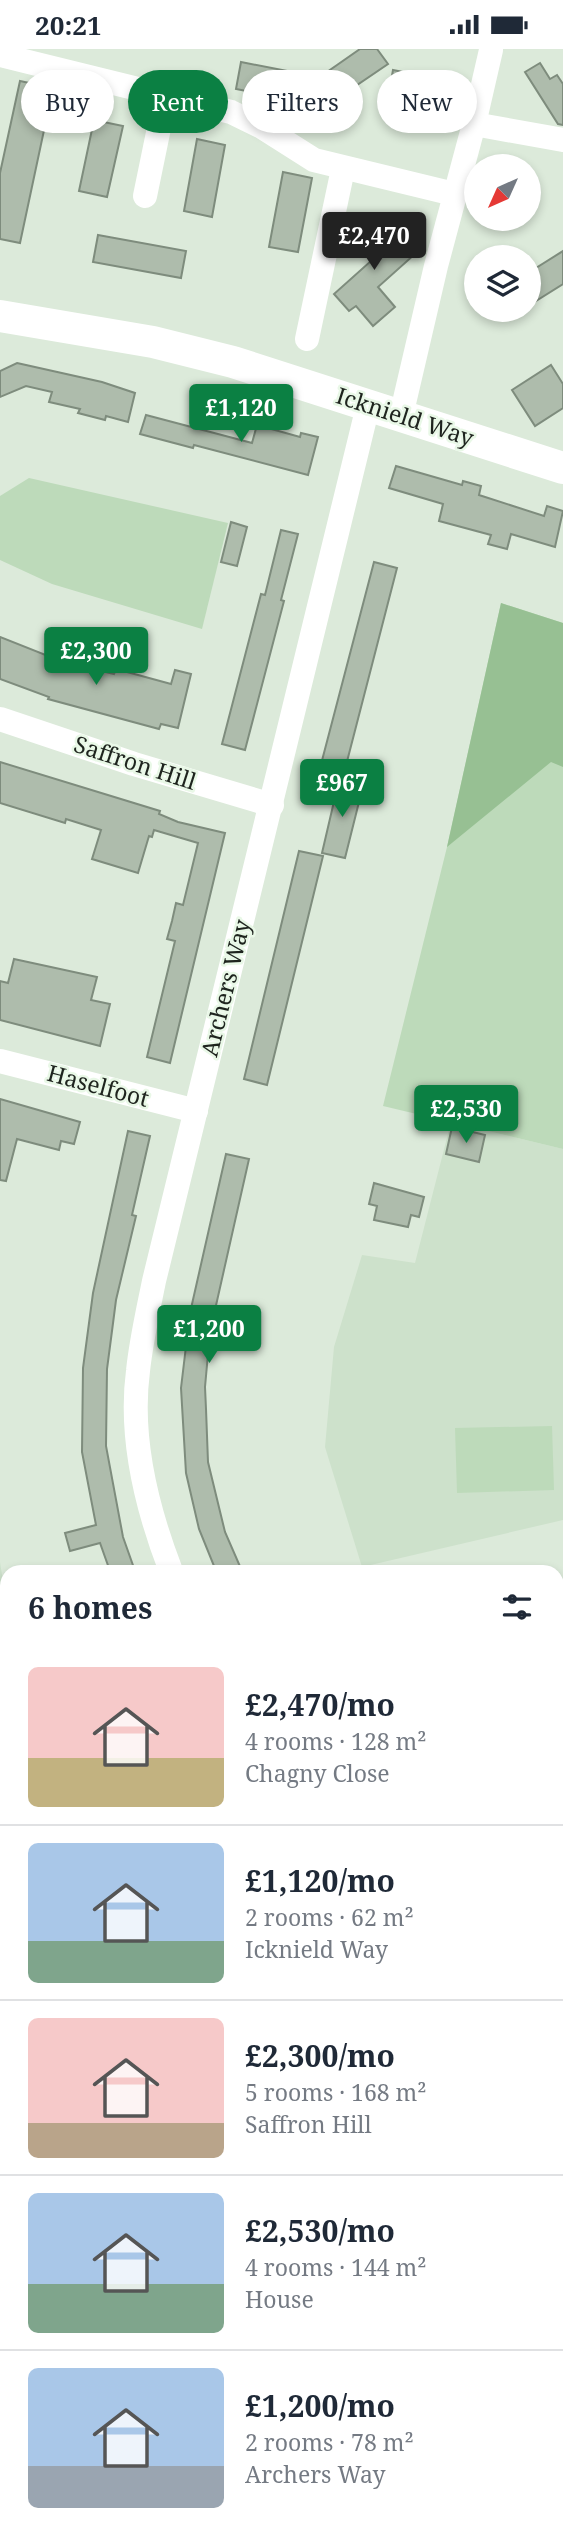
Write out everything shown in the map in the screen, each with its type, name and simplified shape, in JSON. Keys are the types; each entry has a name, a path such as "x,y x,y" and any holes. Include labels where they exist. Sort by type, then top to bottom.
{"street":[{"path":"477,111 491,50"},
{"path":"0,55 128,85"},
{"path":"228,110 262,127 314,160 454,194"},
{"path":"477,125 563,140"},
{"path":"145,196 158,133"},
{"path":"401,416 454,194 471,133"},
{"path":"307,339 343,169"},
{"name":"Icknield Way","path":"0,316 153,342 233,362 563,468"},
{"name":"Archers Way","path":"169,1565 158,1538 143,1480 136,1422 137,1372 154,1281 368,405"},
{"name":"Saffron Hill","path":"0,719 134,764 272,805"},
{"name":"Haselfoot","path":"0,1061 196,1111"}],"shaded area":[{"path":"29,478 228,523 202,629 52,584 0,560 0,496"},
{"path":"501,603 563,623 563,1149 383,1106 447,847"},
{"path":"451,1122 563,1149 563,1520 361,1565 325,1447 334,1347 362,1255 415,1263"},
{"path":"552,1426 554,1490 457,1493 455,1428"}],"green space":[{"path":"501,603 563,623 563,767 551,762 447,847"}],"building":[{"path":"360,49 377,49 388,64 363,81 363,70 330,70"},
{"path":"241,62 282,70 242,70 242,90 236,89"},
{"path":"540,63 550,79 557,75 563,84 563,125 558,124 525,72"},
{"path":"21,81 21,133 43,133 20,243 0,239 0,173"},
{"path":"114,124 123,126 107,197 79,191 91,133 114,133"},
{"path":"197,139 225,145 212,217 184,211"},
{"path":"283,172 312,178 298,252 269,247"},
{"path":"374,219 394,242 400,237 415,254 378,287 395,307 373,326 356,306 349,311 334,294 371,261 351,238"},
{"path":"98,235 186,251 181,278 93,262"},
{"path":"563,251 563,284 541,298 541,265"},
{"path":"17,363 102,382 135,393 128,422 106,416 105,420 78,413 80,409 49,402 52,392 26,386 0,397 0,371"},
{"path":"551,365 563,384 563,408 535,426 512,390"},
{"path":"146,415 252,443 257,425 300,437 301,433 318,437 308,475 194,445 193,448 140,434"},
{"path":"396,466 462,485 463,481 481,486 479,495 544,516 547,506 563,511 555,547 511,534 507,549 488,544 491,535 439,521 443,504 389,488"},
{"path":"231,522 247,527 237,566 221,562"},
{"path":"281,530 298,534 281,600 284,601 245,750 222,744 261,594 265,595"},
{"path":"374,562 397,568 343,777 319,772"},
{"path":"0,637 58,660 59,657 81,663 81,666 114,674 116,669 171,684 175,670 191,674 178,728 161,724 159,729 48,699 49,697 0,679"},
{"path":"0,762 160,811 159,814 178,822 225,833 170,1063 147,1057 175,941 167,939 176,903 183,905 198,843 154,830 152,837 149,836 138,873 92,859 101,830 66,819 65,823 0,803"},
{"path":"339,780 363,786 345,858 322,853"},
{"path":"299,851 323,856 267,1085 244,1079"},
{"path":"14,959 97,977 91,1000 110,1004 100,1046 0,1020 0,981 8,983"},
{"path":"0,1099 80,1122 74,1144 61,1141 59,1150 17,1139 6,1181 0,1180"},
{"path":"452,1127 485,1135 479,1162 446,1154"},
{"path":"128,1131 150,1136 132,1215 136,1216 116,1300 107,1369 106,1446 123,1537 133,1565 108,1565 100,1543 70,1551 65,1533 96,1525 82,1452 83,1368 93,1293"},
{"path":"226,1154 249,1159 210,1332 205,1387 208,1462 225,1532 239,1565 214,1565 199,1529 186,1473 181,1388 190,1313"},
{"path":"374,1183 424,1197 419,1217 411,1215 408,1227 374,1220 377,1206 369,1204"}]}
